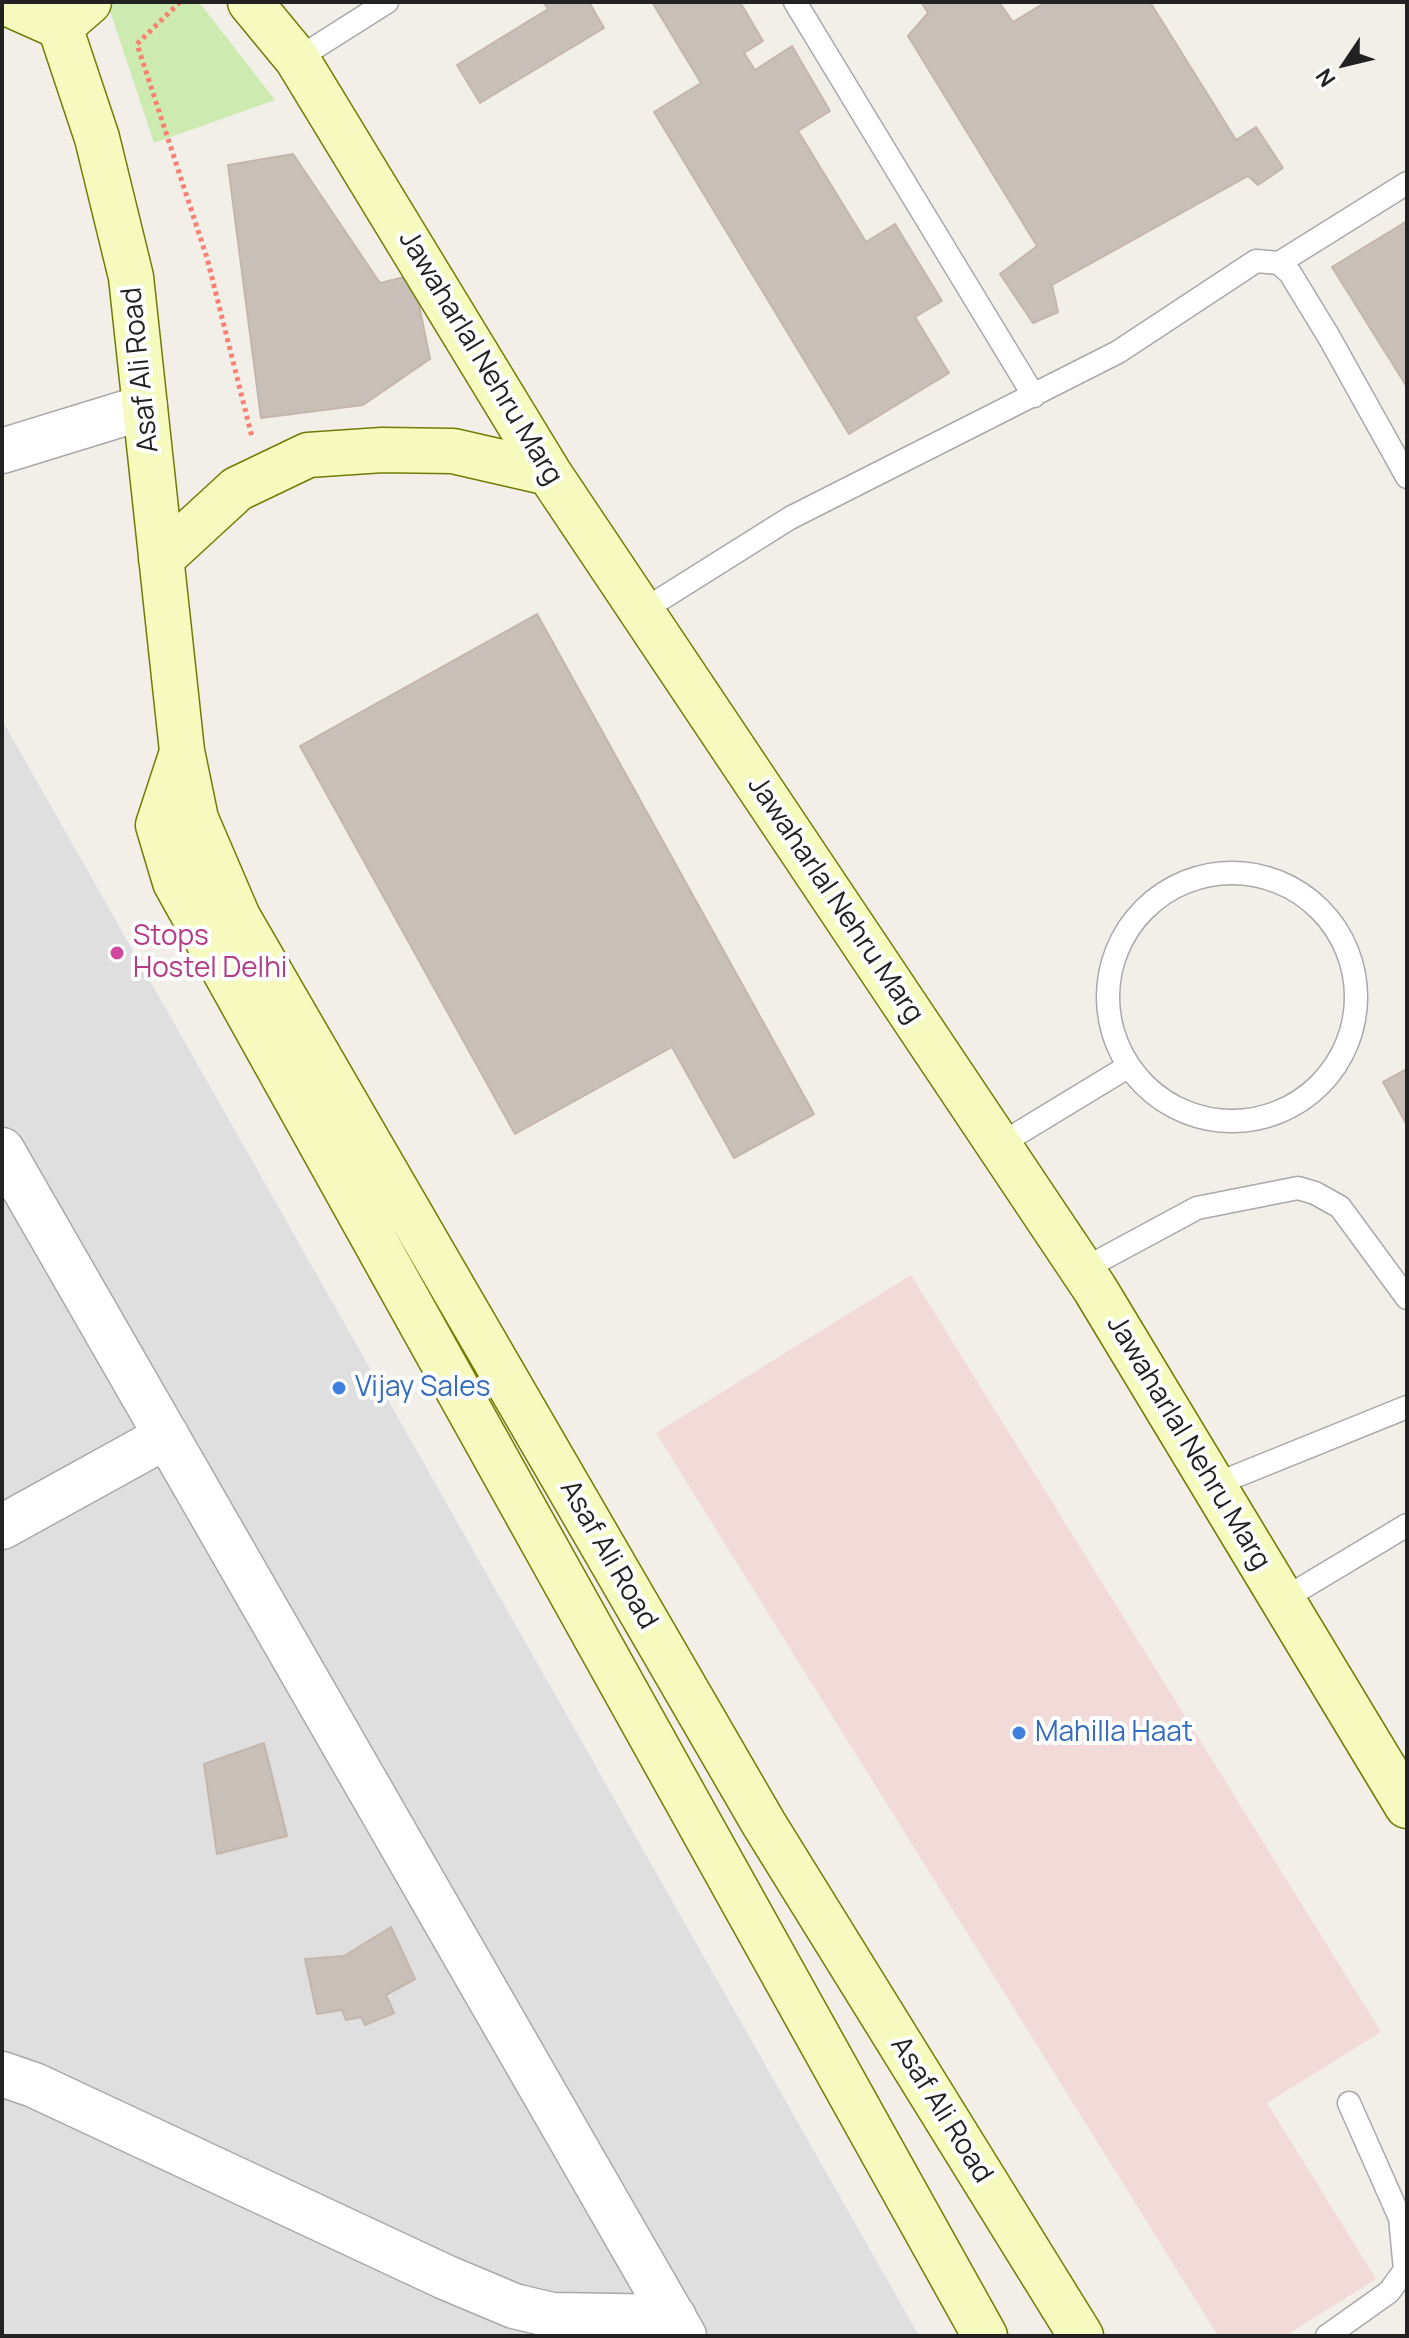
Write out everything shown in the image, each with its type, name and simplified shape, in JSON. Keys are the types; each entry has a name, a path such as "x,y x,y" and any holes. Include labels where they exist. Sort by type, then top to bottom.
{"main road":[{"path":"4,2 65,10"},
{"name":"Jawaharlal Nehru Marg","path":"250,2 292,52 549,473 1082,1270 1407,1806"},
{"path":"273,2 292,52"},
{"name":"Asaf Ali Road","path":"65,10 131,277 182,751 196,819 238,917 764,1824 1081,2336"},
{"path":"161,559 237,489 308,455 382,450 453,451 549,473"},
{"name":"Asaf Ali Road","path":"182,751 158,825 175,882 985,2336"}],"street":[{"path":"2,451 145,407"},
{"path":"2,1150 679,2327"},
{"path":"2,1527 167,1436"},
{"path":"2,2074 34,2085 445,2277 514,2306 552,2315 679,2327"}],"lane":[{"path":"292,52 387,2"},
{"path":"795,2 1034,396"},
{"path":"642,611 790,518 1118,352 1256,261 1279,263 1407,183"},
{"path":"1279,263 1290,273 1329,337 1407,477"},
{"path":"1220,872 1263,876 1302,893 1331,920 1349,956 1357,995 1351,1034 1333,1070 1305,1098 1269,1116 1230,1121 1217,1119 1191,1114 1156,1095 1129,1066 1112,1026 1108,984 1119,943 1144,908 1179,883 1220,872"},
{"path":"999,1145 1129,1066"},
{"path":"1082,1270 1197,1208 1298,1188 1315,1193 1340,1207 1407,1298"},
{"path":"1214,1485 1407,1407"},
{"path":"1282,1600 1407,1525"},
{"path":"1327,2336 1389,2292 1406,2270 1400,2218 1349,2103"}],"path":[{"path":"180,2 137,44 207,258 262,477"}],"shaded area":[{"path":"2,720 919,2336 2,2336"},
{"name":"Mahilla Haat","path":"911,1275 1381,2032 1267,2103 1376,2279 1285,2336 1218,2336 656,1433"}],"green space":[{"path":"107,2 199,2 275,100 154,143"}],"building":[{"path":"543,2 589,2 604,28 480,103 457,65 548,9"},
{"path":"652,2 740,2 763,41 744,53 755,70 792,46 830,111 798,131 866,242 895,224 942,301 915,317 949,373 849,434 654,112 701,83"},
{"path":"921,2 999,2 1013,22 1046,2 1150,2 1236,140 1256,127 1283,168 1258,185 1248,176 1052,285 1058,312 1033,323 1000,274 1037,246 908,36 928,13"},
{"path":"293,154 380,283 413,275 430,359 363,405 261,418 228,165"},
{"path":"1407,221 1407,387 1332,267"},
{"path":"537,614 814,1114 734,1158 672,1047 515,1134 300,746"},
{"path":"1407,1069 1407,1125 1383,1082"},
{"path":"264,1743 287,1836 217,1854 204,1764"},
{"path":"391,1927 415,1979 386,1995 394,2013 365,2025 361,2017 346,2020 342,2010 317,2014 305,1959 344,1956"}],"place":[{"name":"Stops Hostel Delhi","path":"117,953"},
{"name":"Vijay Sales","path":"339,1388"},
{"name":"Mahilla Haat","path":"1019,1733"}]}
